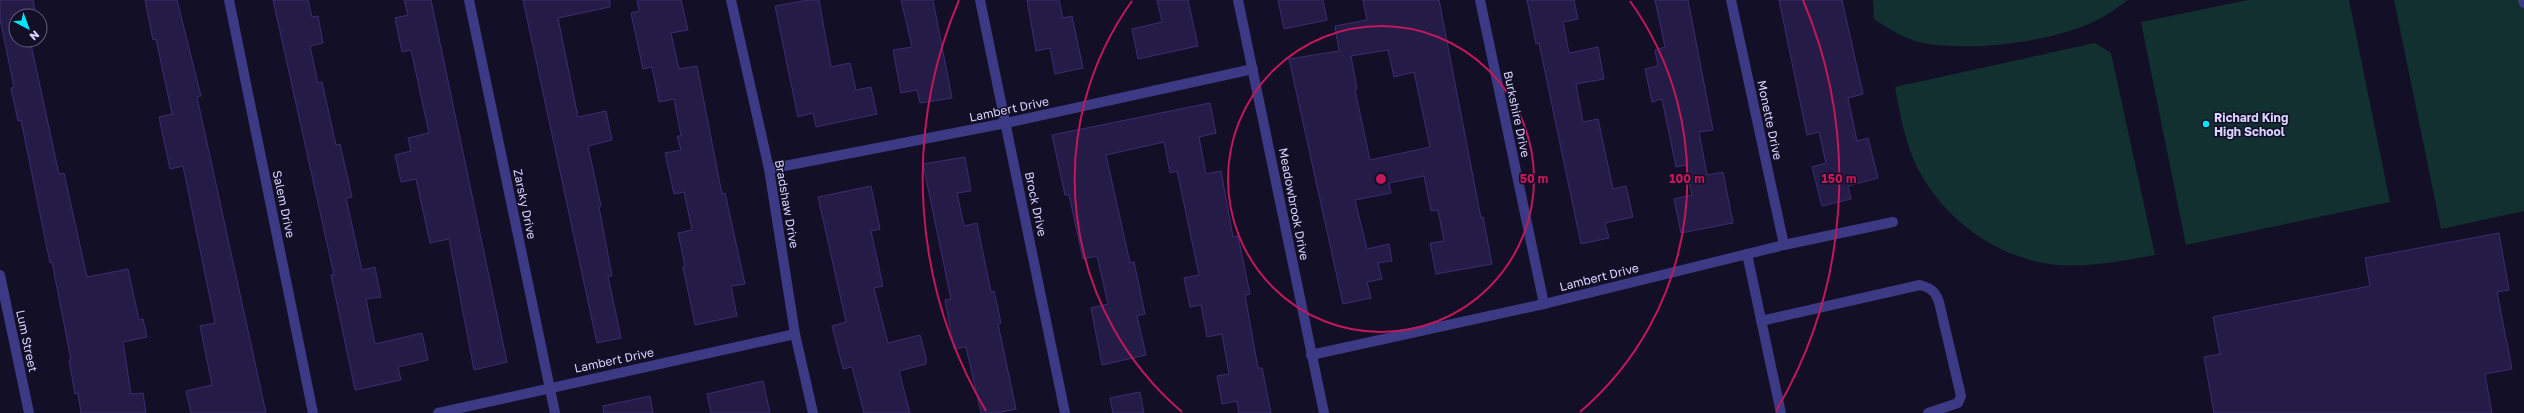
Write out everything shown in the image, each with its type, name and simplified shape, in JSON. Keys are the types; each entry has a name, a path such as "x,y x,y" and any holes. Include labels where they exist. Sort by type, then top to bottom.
{"street":[{"name":"Salem Drive","path":"228,0 313,413"},
{"name":"Zarsky Drive","path":"469,0 555,413"},
{"name":"Bradshaw Drive","path":"731,0 769,169 795,334 813,413"},
{"name":"Brock Drive","path":"980,0 1065,413"},
{"name":"Meadowbrook Drive","path":"1238,0 1324,413"},
{"name":"Burkshire Drive","path":"1480,0 1544,304"},
{"name":"Monette Drive","path":"1731,0 1784,245"},
{"name":"Lambert Drive","path":"769,169 1006,123 1253,69"},
{"name":"Lambert Drive","path":"1311,354 1544,304 1784,245 1893,222"},
{"path":"1748,254 1781,413"},
{"name":"Lum Street","path":"0,275 29,413"},
{"path":"1761,321 1920,285 1930,287 1936,293 1939,302 1961,396 1958,404 1928,413"},
{"name":"Lambert Drive","path":"438,413 549,387 795,334"}],"green space":[{"path":"1873,0 2128,0 2097,20 2079,28 2058,34 2012,43 1964,46 1923,43 1898,34 1874,19"},
{"path":"2248,0 2349,0 2390,202 2186,245 2141,22"},
{"path":"2394,0 2524,0 2524,211 2441,229"},
{"path":"2095,43 2111,53 2155,255 2107,263 2083,265 2058,265 2036,262 1995,246 1976,235 1943,205 1929,188 1913,159 1904,129 1895,87"}],"building":[{"path":"0,0 33,0 34,8 8,8 8,48 32,48 59,174 64,173 87,277 128,269 139,320 143,319 147,337 123,342 131,394 143,393 146,413 81,413 78,393 75,394 69,360 71,360 52,262 50,263 21,120 18,121 11,88 14,87 0,19"},
{"path":"145,0 177,0 201,96 197,97 266,413 191,413 186,391 212,385 200,326 215,323 183,166 170,169 159,117 172,114 156,39 153,40"},
{"path":"273,0 308,0 312,17 318,16 323,43 310,46 318,83 322,82 336,145 340,144 352,197 346,198 362,270 375,267 381,297 366,299 375,344 422,333 428,360 398,367 401,380 355,390 331,275 334,275"},
{"path":"404,0 431,0 507,362 474,370 449,239 430,243 416,179 401,182 395,155 411,151 408,138 429,133 411,50 402,52 395,18 408,15"},
{"path":"523,0 610,0 610,7 558,18 578,117 606,111 612,140 588,146 601,206 599,207 612,276 608,276 621,338 597,343"},
{"path":"637,0 681,0 688,30 671,33 679,69 697,66 722,194 725,193 745,284 731,286 737,316 695,325 683,267 685,266 678,233 692,230 684,192 674,194 665,153 681,150 677,136 681,136 674,99 659,102 652,67 643,69 631,13 639,11"},
{"path":"808,0 819,0 831,67 850,63 856,90 871,87 877,114 816,127 813,113 798,117 775,6"},
{"path":"901,0 933,0 952,98 920,103 917,90 901,93 893,50 912,47"},
{"path":"1027,0 1059,0 1063,18 1072,16 1083,68 1055,74 1050,48 1036,51"},
{"path":"1157,0 1188,0 1198,46 1138,59 1132,29 1162,22"},
{"path":"1278,0 1323,0 1327,20 1284,29"},
{"path":"1363,0 1439,0 1481,218 1483,217 1492,264 1436,274 1430,243 1444,241 1438,210 1431,211 1424,176 1389,183 1391,193 1355,200 1367,249 1389,244 1392,261 1378,263 1382,279 1367,282 1371,298 1343,304 1289,59 1339,51 1335,26 1367,20","holes":["1388,50 1394,77 1414,72 1430,147 1370,160 1355,90 1357,89 1351,56"]},
{"path":"1527,0 1574,0 1578,19 1563,22 1569,53 1598,47 1604,79 1576,84 1583,122 1598,119 1613,189 1626,186 1633,217 1605,223 1609,238 1581,244 1539,43 1536,44"},
{"path":"1655,0 1688,0 1713,130 1699,132 1707,175 1723,172 1733,223 1681,233 1674,199 1692,195 1686,165 1676,167 1662,99 1652,102 1645,69 1658,66 1655,50 1665,47"},
{"path":"1779,0 1842,0 1863,94 1848,98 1857,141 1868,138 1878,178 1848,186 1851,199 1822,206 1812,167 1826,163 1819,132 1807,135"},
{"path":"1210,103 1216,133 1199,137 1206,174 1221,171 1233,237 1238,236 1250,294 1245,295 1258,368 1262,368 1271,413 1239,413 1237,401 1222,404 1217,376 1229,374 1222,334 1207,337 1201,305 1190,307 1184,278 1199,275 1177,171 1170,173 1164,142 1106,155 1130,263 1134,262 1145,314 1137,316 1146,355 1102,365 1091,308 1108,304 1097,256 1083,259 1069,195 1065,195 1052,135"},
{"path":"965,157 971,191 957,193 964,226 977,223 991,292 994,291 1001,323 998,324 1016,409 996,413 981,413 966,347 954,349 945,300 951,299 923,164"},
{"path":"871,186 880,229 871,231 883,286 874,288 888,343 920,335 926,357 926,364 899,371 910,413 864,413 852,367 843,369 832,326 846,322 818,197"},
{"path":"2499,233 2509,290 2497,292 2512,369 2485,374 2492,413 2214,413 2204,357 2220,354 2213,317 2370,286 2365,258"},
{"path":"763,381 770,413 711,413 707,394"},
{"path":"1140,392 1144,413 1113,413 1110,398"},
{"path":"650,396 653,413 604,413 603,406"}],"place":[{"name":"Richard King High School","path":"2206,124"}]}
